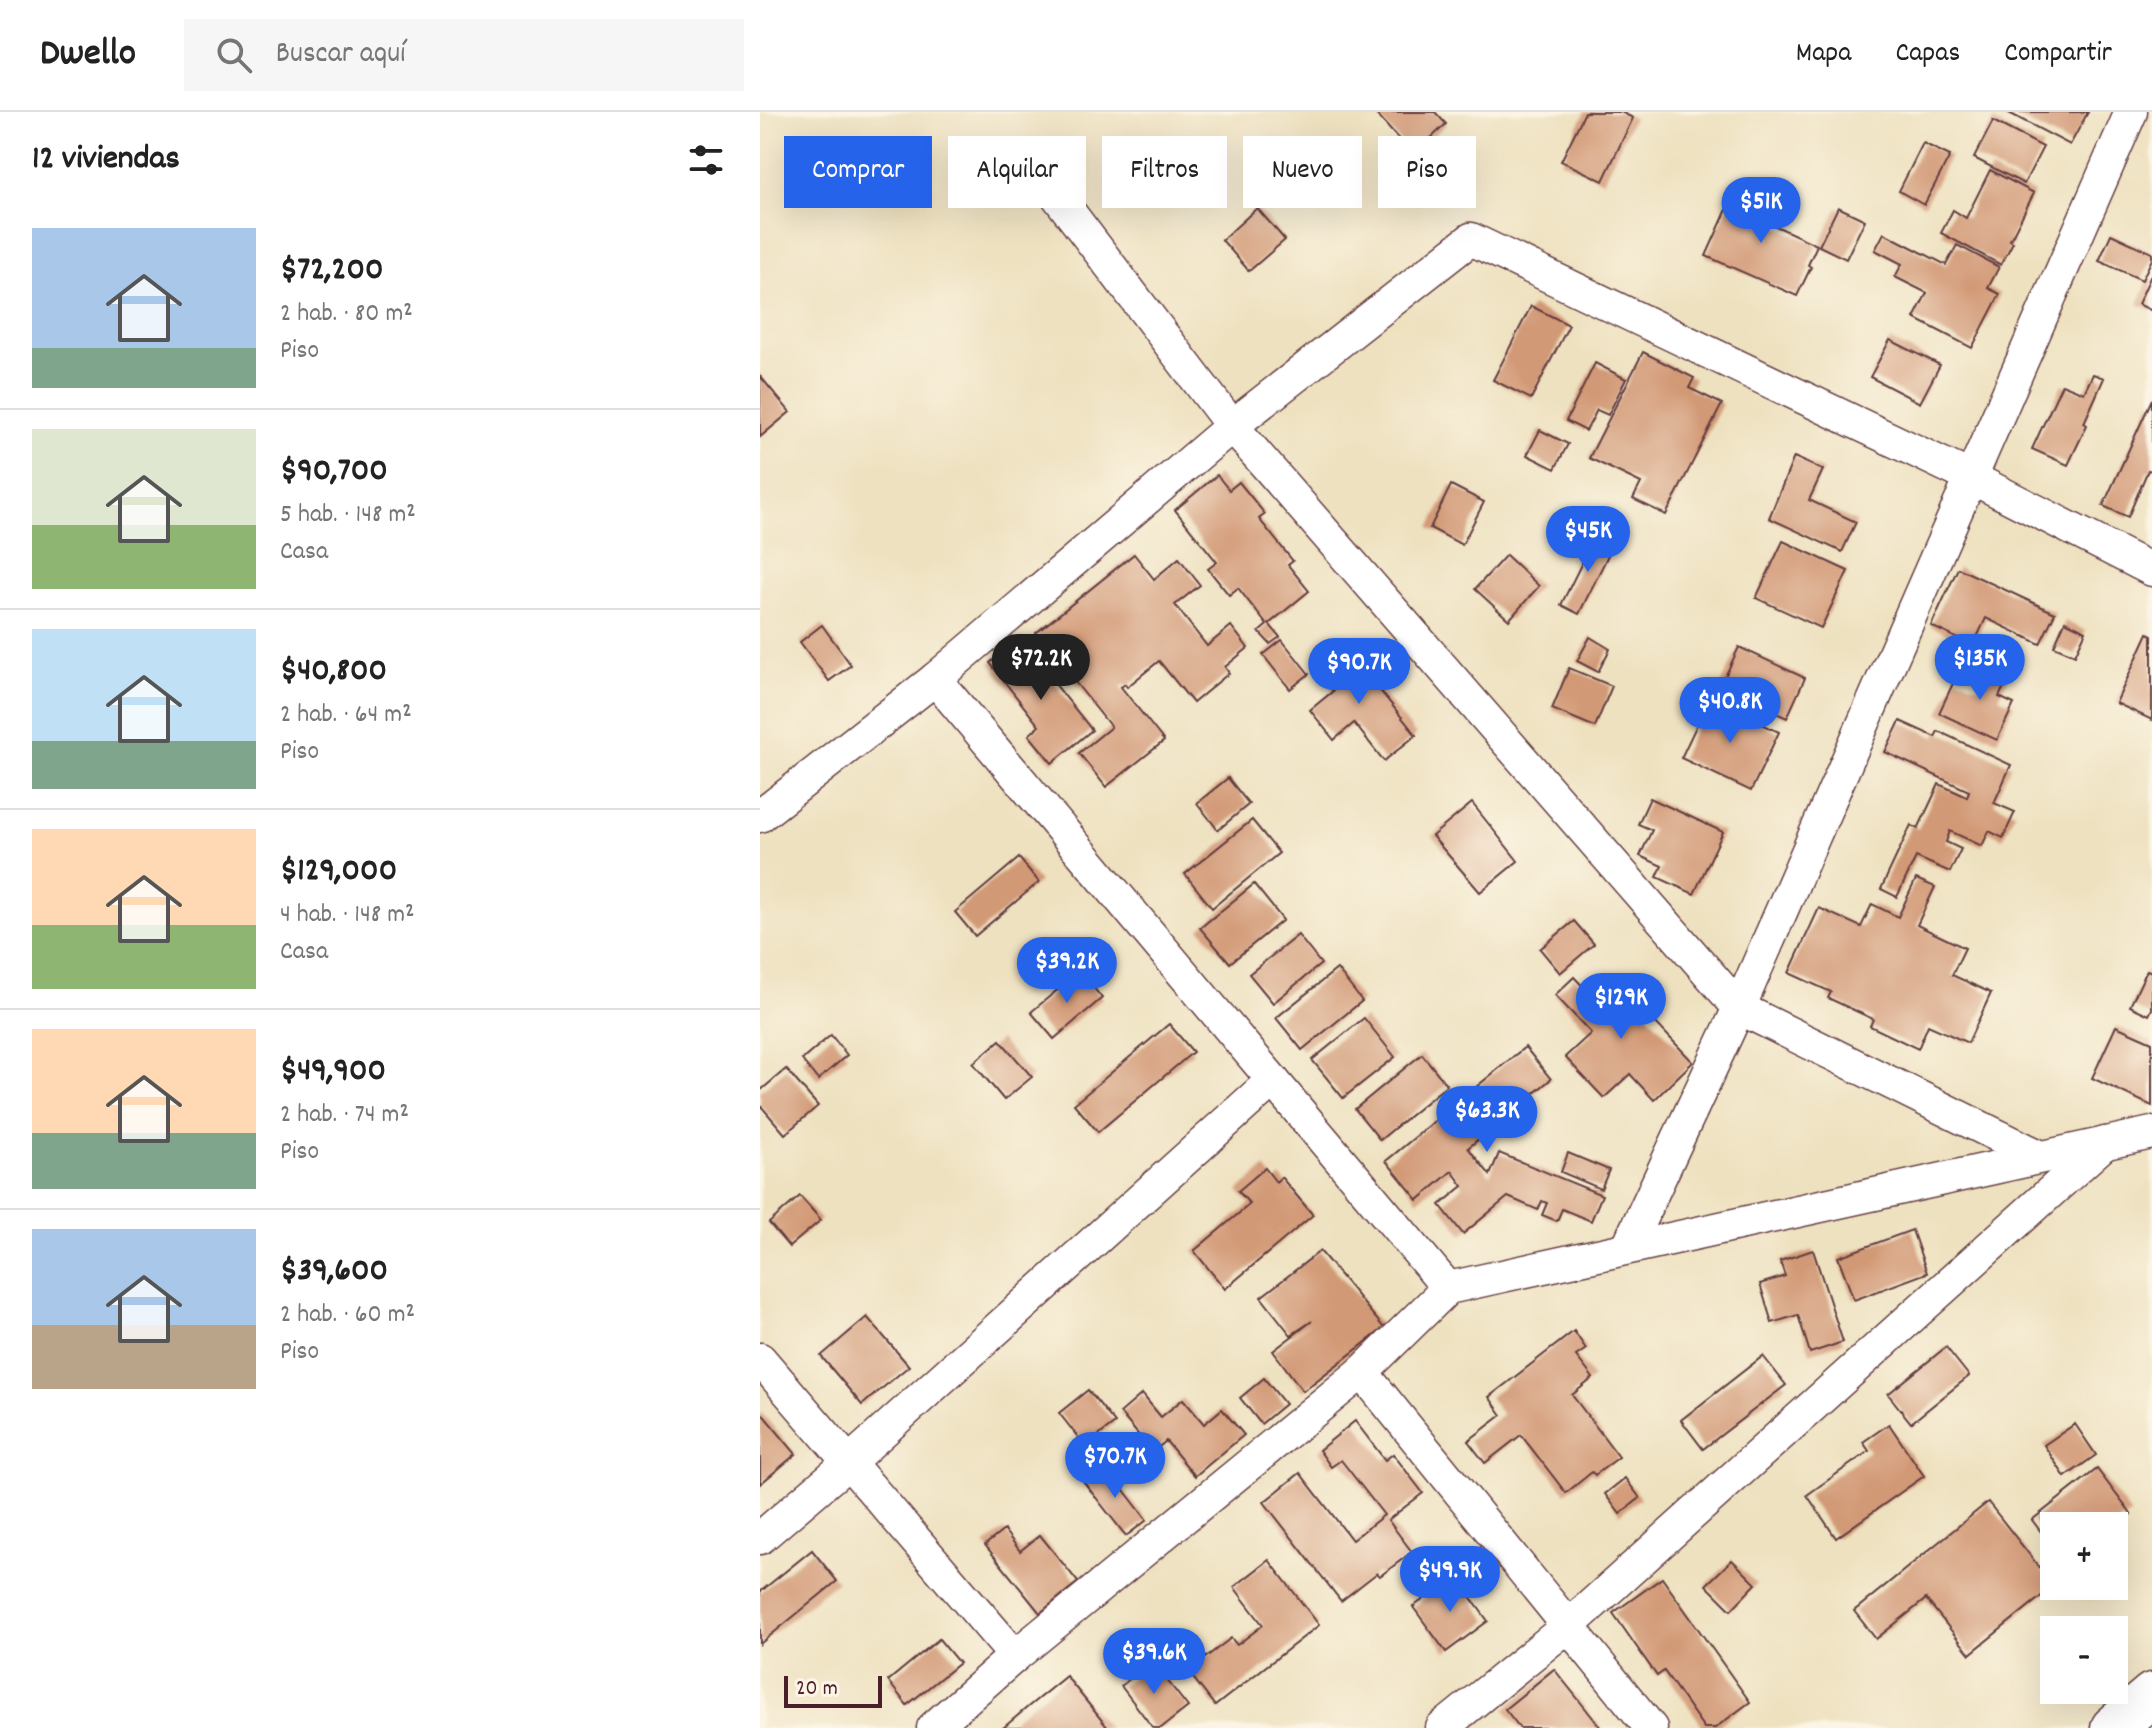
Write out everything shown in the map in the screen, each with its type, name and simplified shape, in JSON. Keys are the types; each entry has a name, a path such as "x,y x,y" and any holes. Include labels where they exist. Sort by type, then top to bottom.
{"highway":[{"path":"2113,1728 2152,1695"}],"street":[{"path":"1627,1248 1739,1008 2131,112"},
{"path":"1066,208 1232,426 1739,1008 2039,1156"},
{"path":"760,816 935,679 1232,426 1471,239 1970,477 2152,570"},
{"path":"935,679 1448,1288"},
{"path":"760,1538 848,1463 1273,1080"},
{"path":"933,1728 1015,1656 1362,1372 1448,1288 2152,1133"},
{"path":"1442,1728 1568,1626 2106,1142"},
{"path":"760,1359 1015,1656"},
{"path":"1362,1372 1651,1728"}],"building":[{"path":"1374,112 1435,112 1446,124 1433,136 1396,136"},
{"path":"1585,112 1621,112 1633,118 1603,181 1561,161"},
{"path":"2007,112 2088,112 2070,145"},
{"path":"1993,121 2043,147 2024,184 1974,158"},
{"path":"1923,143 1950,156 1924,205 1899,191"},
{"path":"1990,170 2034,193 2001,265 1941,233 1953,210 1966,218"},
{"path":"1737,187 1774,204 1767,222 1817,245 1808,265 1811,267 1797,296 1706,256"},
{"path":"1838,207 1865,220 1846,259 1819,246"},
{"path":"1257,208 1285,240 1249,271 1222,240"},
{"path":"1884,233 1946,265 1957,245 1999,267 1988,288 2000,294 1972,348 1914,318 1927,293 1895,277 1902,264 1875,250"},
{"path":"2111,234 2152,253 2142,280 2099,261"},
{"path":"2152,273 2152,311 2138,304"},
{"path":"1531,306 1569,325 1531,399 1493,380"},
{"path":"1890,340 1940,365 1920,403 1870,377"},
{"path":"1643,352 1694,378 1689,388 1722,404 1666,515 1633,499 1641,483 1589,458"},
{"path":"1595,363 1626,379 1608,415 1597,410 1586,431 1566,421"},
{"path":"2093,374 2104,378 2068,465 2032,449 2062,384 2084,393"},
{"path":"760,376 790,412 760,437"},
{"path":"2152,399 2152,471 2148,470 2128,517 2103,506"},
{"path":"1540,430 1568,444 1555,469 1527,455"},
{"path":"1794,457 1823,470 1809,500 1856,522 1842,552 1769,518"},
{"path":"1217,475 1229,490 1239,482 1265,514 1259,519 1293,561 1288,565 1309,591 1269,624 1280,637 1270,644 1259,632 1267,625 1238,588 1229,595 1208,569 1217,562 1175,510"},
{"path":"1451,485 1484,502 1462,545 1430,528"},
{"path":"1596,534 1614,543 1579,614 1561,605"},
{"path":"1783,541 1848,571 1821,628 1756,598"},
{"path":"1134,554 1154,579 1179,558 1200,585 1175,605 1207,646 1231,626 1248,648 1225,667 1229,673 1193,703 1159,661 1127,687 1125,684 1121,687 1164,741 1106,787 1079,753 1111,727 1036,633"},
{"path":"1506,555 1539,586 1509,620 1475,589"},
{"path":"1958,568 2055,613 2040,644 1986,618 1973,646 1931,626"},
{"path":"2065,621 2086,631 2075,655 2054,646"},
{"path":"822,625 851,665 829,681 800,642"},
{"path":"2148,633 2152,635 2152,720 2116,703"},
{"path":"1590,637 1610,649 1598,672 1577,661"},
{"path":"1019,639 1092,730 1052,763 1029,735 1039,726 990,663"},
{"path":"1282,640 1309,674 1290,689 1263,655"},
{"path":"1343,644 1416,735 1384,761 1354,723 1334,740 1310,710 1333,691 1315,668"},
{"path":"1739,647 1805,678 1787,718 1720,687"},
{"path":"1991,660 2012,670 1999,697 2014,704 1997,740 1939,713 1956,677 1979,687"},
{"path":"1569,668 1612,686 1595,727 1552,709"},
{"path":"1709,699 1779,732 1751,791 1681,758"},
{"path":"1900,721 1935,737 1938,731 2011,765 1994,803 2015,812 2003,838 1989,831 1982,846 1950,831 1946,842 1961,849 1950,872 1916,857 1897,897 1881,889 1911,825 1918,829 1939,784 1967,797 1969,791 1885,752"},
{"path":"1228,778 1249,804 1218,830 1197,803"},
{"path":"1650,798 1723,832 1694,894 1657,877 1662,866 1640,856 1652,830 1638,824"},
{"path":"1472,803 1518,861 1480,892 1432,836"},
{"path":"1252,820 1279,853 1212,908 1185,874"},
{"path":"1019,858 1039,882 975,936 955,912"},
{"path":"1916,879 1935,887 1917,925 1965,948 1952,975 1991,993 1968,1043 1928,1025 1918,1049 1870,1026 1873,1019 1828,998 1831,992 1789,973 1819,908 1861,927 1872,904 1898,917"},
{"path":"1254,884 1283,920 1230,963 1200,928"},
{"path":"1574,921 1594,944 1560,973 1540,949"},
{"path":"1298,935 1321,964 1273,1003 1249,974"},
{"path":"1337,969 1362,1001 1302,1050 1276,1018"},
{"path":"2147,970 2152,972 2152,1009 2149,1015 2130,1006"},
{"path":"1080,971 1102,998 1054,1039 1031,1012"},
{"path":"1611,976 1693,1062 1654,1100 1630,1074 1604,1098 1565,1057 1591,1033 1555,995 1574,977 1591,995"},
{"path":"1364,1018 1395,1057 1343,1098 1312,1060"},
{"path":"1169,1024 1193,1052 1098,1132 1074,1104"},
{"path":"2116,1026 2152,1042 2152,1106 2092,1078"},
{"path":"831,1035 847,1055 818,1080 802,1060"},
{"path":"1000,1040 1032,1077 1004,1100 973,1063"},
{"path":"1525,1047 1551,1079 1468,1148 1490,1175 1499,1153 1602,1195 1591,1221 1562,1209 1557,1221 1542,1215 1547,1203 1542,1201 1538,1210 1508,1197 1463,1234 1440,1205 1463,1186 1452,1171 1418,1200 1386,1161"},
{"path":"1422,1054 1447,1085 1380,1140 1355,1109"},
{"path":"786,1069 818,1106 785,1134 760,1105 760,1091"},
{"path":"1568,1153 1609,1170 1601,1189 1561,1172"},
{"path":"1265,1168 1276,1182 1281,1177 1313,1215 1225,1289 1194,1251 1250,1204 1238,1191"},
{"path":"800,1196 821,1220 789,1247 769,1223"},
{"path":"1912,1230 1927,1273 1854,1300 1838,1257"},
{"path":"1813,1250 1843,1342 1810,1353 1798,1315 1772,1323 1760,1284 1785,1276 1780,1261"},
{"path":"1320,1251 1384,1328 1303,1391 1273,1351 1312,1321 1291,1335 1261,1297"},
{"path":"867,1317 909,1366 862,1405 821,1356"},
{"path":"1574,1331 1586,1349 1576,1356 1593,1378 1572,1395 1619,1457 1595,1475 1592,1472 1566,1493 1521,1435 1485,1463 1468,1441 1502,1415 1489,1397"},
{"path":"1946,1347 1969,1376 1911,1423 1888,1394"},
{"path":"1763,1356 1786,1385 1703,1449 1681,1420"},
{"path":"1264,1378 1285,1404 1261,1424 1240,1398"},
{"path":"1088,1390 1115,1423 1085,1446 1059,1413"},
{"path":"1142,1394 1161,1417 1183,1399 1204,1424 1222,1409 1244,1435 1195,1476 1166,1441 1153,1452 1120,1413"},
{"path":"760,1411 796,1454 760,1484"},
{"path":"1355,1421 1385,1460 1393,1454 1423,1493 1388,1520 1412,1552 1380,1576 1377,1573 1341,1601 1264,1502 1300,1473 1352,1540 1384,1515 1341,1460 1331,1467 1319,1450"},
{"path":"1889,1424 1924,1476 1836,1538 1807,1495 1869,1451 1863,1442"},
{"path":"2075,1424 2096,1455 2065,1477 2044,1445"},
{"path":"1104,1464 1147,1520 1126,1536 1083,1481"},
{"path":"2097,1469 2131,1514 2128,1516 2128,1512 2042,1512"},
{"path":"1625,1478 1640,1498 1620,1514 1605,1494"},
{"path":"1988,1502 2040,1568 2040,1597 1970,1654 1926,1599 1876,1639 1854,1611"},
{"path":"2040,1514 2040,1531 2032,1520"},
{"path":"1004,1530 1020,1551 1040,1535 1078,1582 1040,1613 985,1545"},
{"path":"812,1550 837,1581 760,1644 760,1592"},
{"path":"1269,1560 1319,1625 1215,1706 1188,1671 1231,1638 1237,1645 1263,1625 1234,1587"},
{"path":"1732,1560 1756,1584 1731,1610 1706,1585"},
{"path":"1455,1576 1488,1621 1446,1652 1413,1607"},
{"path":"1662,1578 1750,1702 1715,1728 1704,1728 1664,1671 1657,1676 1613,1613"},
{"path":"939,1639 959,1663 907,1705 888,1681"},
{"path":"1152,1661 1188,1707 1161,1728 1153,1728 1121,1686"},
{"path":"1554,1669 1601,1728 1520,1728 1505,1709"},
{"path":"1066,1676 1108,1728 1003,1728 1029,1706"}]}
